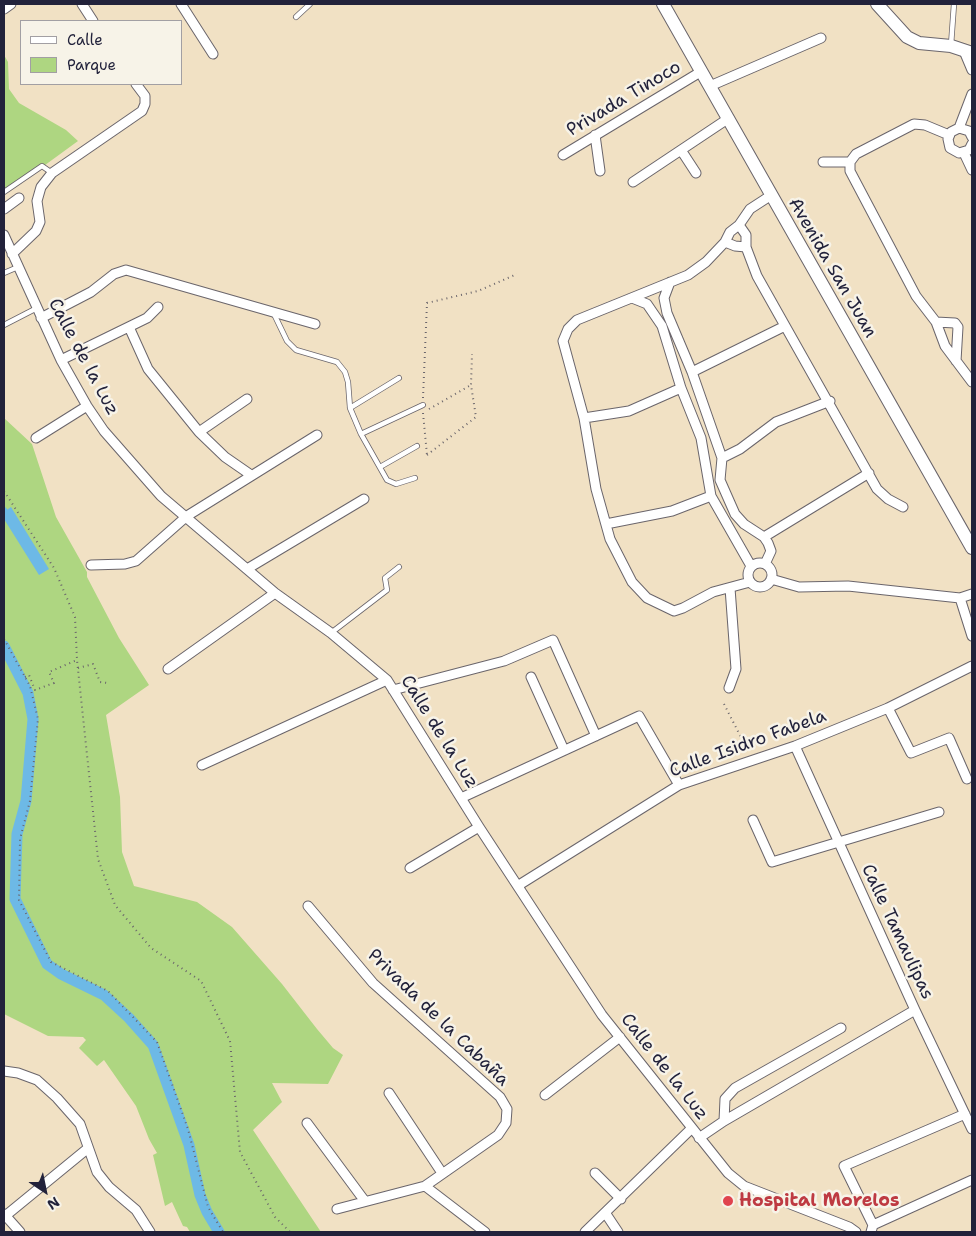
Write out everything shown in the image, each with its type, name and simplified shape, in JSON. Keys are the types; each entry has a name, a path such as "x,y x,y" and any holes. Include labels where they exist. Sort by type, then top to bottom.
{"street":[{"path":"4,8 11,4"},
{"path":"82,4 92,20"},
{"path":"181,4 213,54"},
{"name":"Avenida San Juan","path":"663,4 729,118 770,196 972,548"},
{"path":"877,4 907,37 919,43 951,46 968,52 972,70"},
{"path":"710,86 821,38"},
{"name":"Privada Tinoco","path":"563,155 702,71"},
{"path":"12,254 36,232 40,222 37,201 41,187 52,173 142,111 145,104 145,96 137,85"},
{"path":"949,136 959,128 972,94"},
{"path":"633,182 729,118"},
{"path":"949,136 925,125 914,124 856,154 850,162 850,171 916,296 936,322 945,346 972,382"},
{"path":"959,128 964,129 972,136"},
{"path":"595,135 600,171"},
{"path":"949,136 950,148 954,152 964,153"},
{"path":"964,153 972,144"},
{"path":"682,150 696,173"},
{"path":"964,153 972,170"},
{"path":"823,162 850,162"},
{"path":"750,582 713,592 674,611 661,607 647,598 632,582 610,539 596,489 584,418 563,341 568,329 577,320 688,275 706,262 725,242 730,232 739,225 750,209 770,196"},
{"path":"4,209 20,198"},
{"path":"739,225 746,236 746,247 758,276 785,326 830,400 877,489 888,500 903,507"},
{"name":"Calle de la Luz","path":"4,235 61,360 87,406 104,431 155,489 247,569 331,633 387,680 479,827 519,885 602,1015 698,1138 728,1173 744,1186 849,1227 856,1232"},
{"path":"725,242 735,246 746,247"},
{"path":"41,318 91,292 114,274 126,270 272,310 315,324"},
{"path":"670,282 664,298 667,313 692,372 722,458 720,480 736,514 744,524 764,537 771,551 765,564"},
{"path":"632,298 647,304 662,326 681,388 701,438 711,496 752,566"},
{"path":"61,360 129,328 147,318 158,307"},
{"path":"936,322 954,322 958,327 956,361"},
{"path":"692,372 785,326"},
{"path":"129,328 148,369 199,432 226,457 251,475"},
{"path":"584,418 629,411 681,388"},
{"path":"199,432 247,399"},
{"path":"722,458 740,449 776,422 830,400"},
{"path":"36,438 87,406"},
{"path":"91,565 125,564 136,560 187,516 317,435"},
{"path":"764,537 869,473"},
{"path":"606,524 672,511 711,496"},
{"path":"247,569 364,499"},
{"path":"756,563 765,564 771,570 771,579 764,586 760,587 750,582 747,574 756,563"},
{"path":"771,579 799,586 848,586 960,598 972,594"},
{"path":"729,688 736,669 730,588"},
{"path":"168,669 275,592"},
{"path":"960,598 972,636"},
{"path":"393,690 504,661 553,640 596,736"},
{"name":"Calle Isidro Fabela","path":"519,885 679,785 795,746 888,708 972,666"},
{"path":"531,677 564,750"},
{"path":"202,765 387,680"},
{"path":"888,708 911,753 949,738 967,779"},
{"path":"461,798 639,716 679,785"},
{"name":"Calle Tamaulipas","path":"795,746 915,1010 972,1130"},
{"path":"753,820 772,862 939,812"},
{"path":"410,868 479,827"},
{"name":"Privada de la Cabaña","path":"308,906 374,983 500,1097 507,1109 506,1123 498,1135 426,1186 364,1200 337,1209"},
{"path":"698,1138 915,1010"},
{"path":"724,1121 725,1099 735,1088 841,1028"},
{"path":"545,1095 620,1037"},
{"path":"4,1071 37,1080 57,1098 80,1124 86,1137 87,1149 96,1172 109,1187 136,1210 150,1232"},
{"path":"389,1093 442,1173"},
{"path":"965,1114 844,1166 872,1229 972,1180"},
{"path":"307,1124 364,1200"},
{"path":"585,1232 606,1214 691,1128"},
{"path":"20,1232 4,1216 87,1149"},
{"path":"595,1173 621,1199"},
{"path":"426,1186 485,1232"},
{"path":"606,1214 618,1232"}],"lane":[{"path":"296,17 310,4"},
{"path":"951,46 954,4"},
{"path":"4,192 42,166 52,173"},
{"path":"4,273 18,267"},
{"path":"4,325 37,308"},
{"path":"272,310 287,341 296,350 337,362 345,372 348,382 350,408 361,434 391,483 396,484 415,478"},
{"path":"350,408 399,378"},
{"path":"361,434 423,405"},
{"path":"380,467 416,446"},
{"path":"331,633 387,590 385,578 399,567"}],"path":[{"path":"472,354 471,385 476,417 427,455 423,405 427,304 478,291 517,274"},
{"path":"423,413 471,385"},
{"path":"4,491 54,568 75,617 77,660 98,859 114,905 151,948 201,981 230,1041 240,1152 275,1217 290,1232"},
{"path":"4,639 30,686 38,718 30,801 20,839 19,900 51,962 108,992 157,1042 188,1129 208,1207 223,1232"},
{"path":"25,677 29,675 36,690 54,683 49,672 77,660"},
{"path":"78,668 93,664 100,682 108,682"},
{"path":"724,704 752,760"}],"green space":[{"path":"4,55 8,62 9,89 19,103 66,130 78,141 4,195"},
{"path":"4,418 32,444 56,517 87,572 87,577 119,638 149,685 106,715 120,797 122,852 134,886 197,902 232,927 282,984 333,1048 343,1055 328,1084 272,1083 282,1102 253,1130 321,1232 190,1232 187,1227 183,1226 172,1202 165,1206 153,1155 157,1153 149,1139 136,1106 104,1060 97,1066 79,1048 86,1040 83,1037 48,1036 4,1014"}],"water":[{"path":"11,507 49,569 39,575 4,519 4,512"}],"waterway":[{"path":"4,646 28,693 33,719 26,801 17,834 15,899 47,964 61,974 104,995 129,1018 153,1045 189,1145 200,1195 207,1212 219,1232"}],"place":[{"name":"Hospital Morelos","path":"728,1201"}]}
